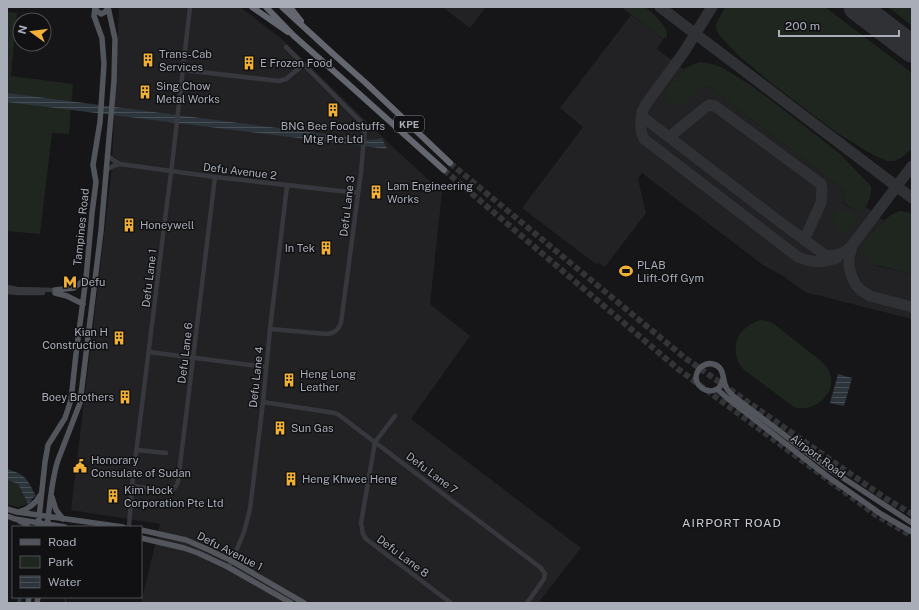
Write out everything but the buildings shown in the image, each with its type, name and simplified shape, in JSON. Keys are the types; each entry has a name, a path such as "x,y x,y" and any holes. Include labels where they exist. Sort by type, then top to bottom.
{"highway":[{"path":"252,7 294,36"},
{"name":"KPE","path":"266,7 294,36 444,170"},
{"name":"KPE","path":"282,7 368,85 450,163"},
{"path":"290,7 312,35"}],"main road":[{"path":"95,8 101,14 108,8"},
{"name":"Tampines Road","path":"38,525 48,445 65,418 71,400 86,278 96,182 93,165 100,122 104,64 102,38 94,16 95,8"},
{"name":"Tampines Road","path":"47,526 55,469 80,403 101,231 114,81 115,39 108,8"},
{"path":"55,291 74,288 86,278"},
{"path":"55,291 82,304"},
{"name":"Airport Road","path":"912,523 810,455 732,395 726,387 722,371 715,365 707,364 698,371 696,380 702,389 709,391 717,389 827,476 881,514 912,532"},
{"path":"717,389 721,385 723,379"},
{"path":"17,512 30,507 39,498 42,491"},
{"path":"51,494 56,510 64,519"},
{"path":"7,509 39,516 116,526"},
{"path":"7,516 24,523 27,526"},
{"path":"15,519 47,526"},
{"name":"Defu Avenue 1","path":"142,530 186,540 232,561 304,603"},
{"name":"Defu Avenue 1","path":"142,538 184,548 228,567 291,603"}],"street":[{"name":"Defu Lane 1","path":"128,526 184,70 190,7"},
{"name":"Defu Lane 3","path":"270,329 327,334 334,333 342,323 365,126 286,47"},
{"path":"184,70 279,81 286,79 303,65"},
{"name":"Defu Avenue 2","path":"107,155 120,164 287,186 358,193"},
{"path":"106,170 120,164"},
{"name":"Defu Lane 6","path":"132,486 168,491 176,487 178,482 215,177"},
{"name":"Defu Lane 4","path":"228,567 244,532 250,509 287,186"},
{"path":"7,288 55,291"},
{"path":"7,292 19,293 55,291"},
{"path":"149,352 266,367"},
{"name":"Defu Lane 7","path":"263,402 335,413 376,442 541,568 545,574 544,579 526,603"},
{"path":"376,442 395,416"},
{"name":"Defu Lane 8","path":"376,442 361,523 363,534 366,538 451,603"},
{"path":"137,450 166,453"}],"shaded area":[{"path":"119,7 240,7 283,40 396,150 442,192 430,304 470,336 411,419 581,548 538,603 141,603 160,524 71,510 111,177"},
{"path":"442,7 486,7 470,28"},
{"path":"631,15 663,39 657,49 685,70 681,73 678,80 674,81 687,102 704,86 711,88 845,191 843,201 844,204 860,213 863,212 866,207 884,221 873,231 863,245 862,249 867,260 877,266 912,274 912,319 805,292 783,276 763,265 642,173 638,179 646,213 605,267 598,263 596,264 522,208 583,127 560,108"}],"green space":[{"path":"621,7 643,7 649,10 657,17 666,29 666,38 663,39"},
{"path":"725,7 825,7 912,73 912,149 901,158 894,161 888,161 875,156 837,133 771,83 737,54 719,35 716,24"},
{"path":"888,7 912,7 912,26"},
{"path":"7,12 12,12 12,52 13,52 11,76 73,84 69,134 52,133 40,234 7,231"},
{"path":"701,62 723,68 752,86 839,153 871,186 869,200 863,212 860,213 844,203 845,191 711,88 704,86 698,90 689,101 683,104 677,105 669,101 666,92 668,87 678,80 680,73 684,69"},
{"path":"837,209 853,214 857,218 857,224 845,233 839,233 835,228 833,220"},
{"path":"900,211 912,214 912,274 872,264 868,261 862,251 863,245 874,230 891,215"},
{"path":"760,320 774,324 821,361 827,368 831,379 831,386 823,400 810,407 794,407 743,369 739,364 736,346 739,335 752,323"},
{"path":"7,480 18,484 28,504 17,507 7,504"}],"water":[{"path":"7,93 370,140 382,138 387,149 7,102"},
{"path":"838,374 852,378 844,406 830,403"},
{"path":"7,469 22,475 30,485 36,496 31,499 32,501 28,504 18,484 7,480"}],"waterway":[{"path":"19,603 20,598"},
{"path":"65,598 66,603"}],"taxiway":[{"path":"660,7 912,198"},
{"path":"712,7 684,52 646,104 642,112 644,118 825,255 833,256 840,254 852,246"},
{"path":"669,137 706,107 709,105 715,106 821,184 821,203 804,240"},
{"path":"642,112 641,129 644,139 798,257 817,262 837,258"},
{"path":"847,252 912,166"},
{"path":"852,246 849,258 849,267 856,285 870,296 912,307"}],"runway":[{"path":"857,7 912,49"}],"tunnel":[{"path":"450,163 685,358 885,498 912,514"},
{"path":"444,170 678,369 876,515 912,536"}],"place":[{"name":"Trans-Cab Services","path":"148,60"},
{"name":"E Frozen Food","path":"249,63"},
{"name":"Sing Chow Metal Works","path":"145,92"},
{"name":"BNG Bee Foodstuffs Mtg Pte Ltd","path":"333,110"},
{"name":"Lam Engineering Works","path":"376,192"},
{"name":"Honeywell","path":"129,225"},
{"name":"In Tek","path":"326,248"},
{"name":"PLAB LIift-Off Gym","path":"626,271"},
{"name":"Defu","path":"70,282"},
{"name":"Kian H Construction","path":"119,338"},
{"name":"Heng Long Leather","path":"289,380"},
{"name":"Boey Brothers","path":"125,397"},
{"name":"Sun Gas","path":"280,428"},
{"name":"Honorary Consulate of Sudan","path":"80,466"},
{"name":"Heng Khwee Heng","path":"291,479"},
{"name":"Kim Hock Corporation Pte Ltd","path":"113,496"}],"district":[{"name":"AIRPORT ROAD","path":"732,523"}]}
